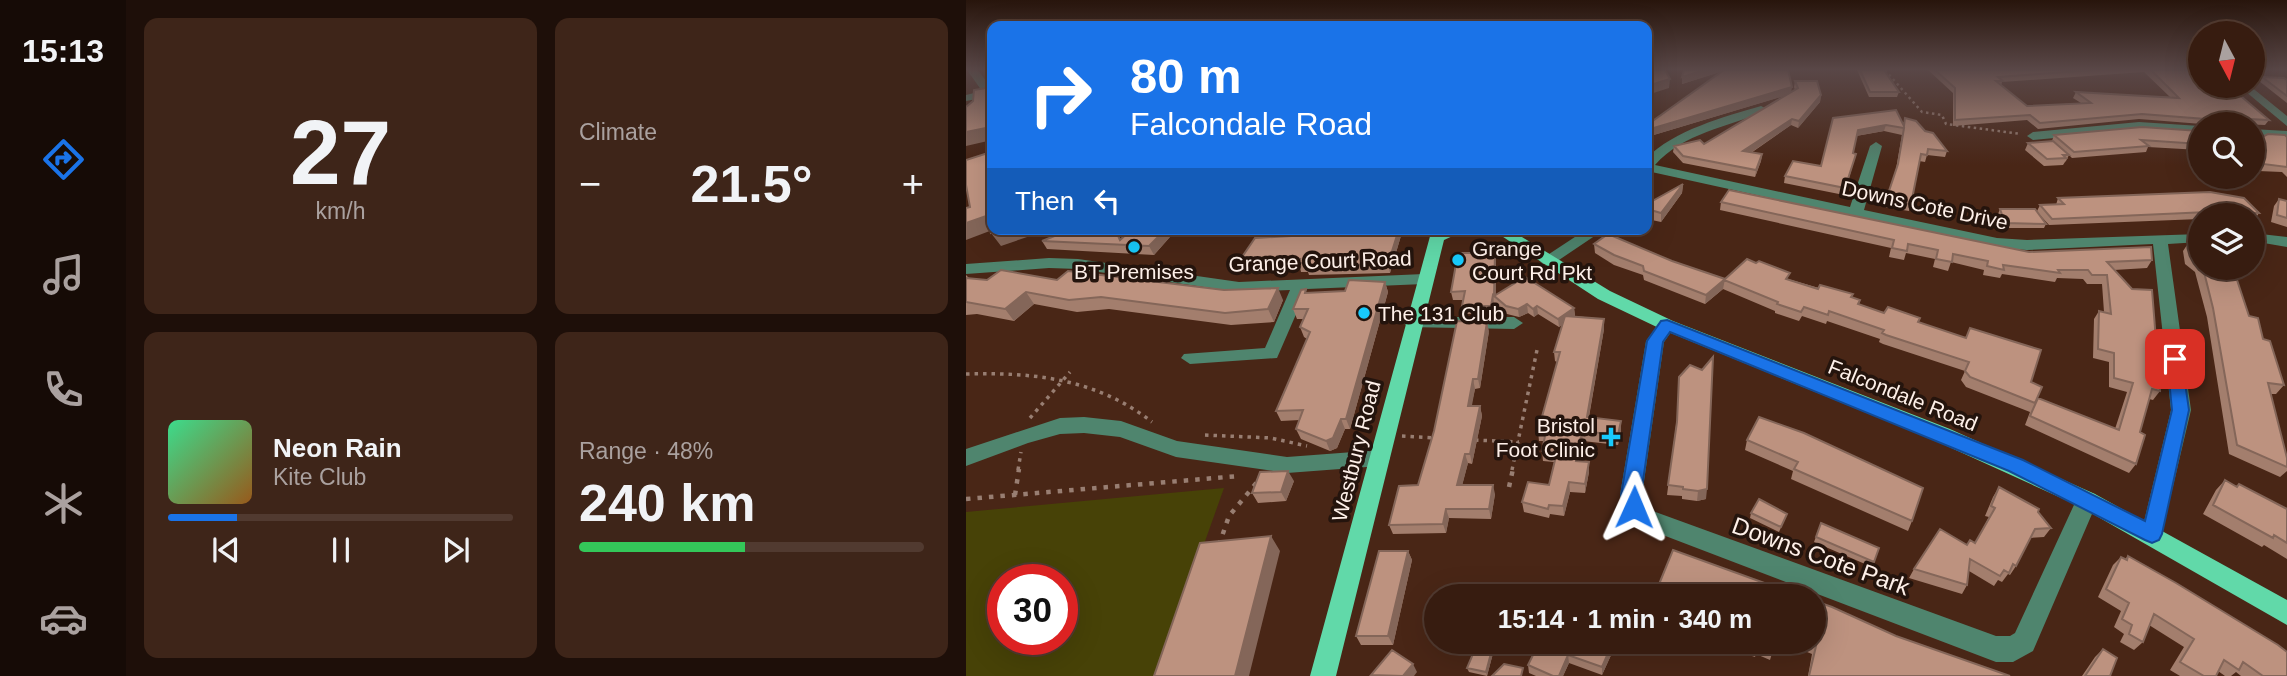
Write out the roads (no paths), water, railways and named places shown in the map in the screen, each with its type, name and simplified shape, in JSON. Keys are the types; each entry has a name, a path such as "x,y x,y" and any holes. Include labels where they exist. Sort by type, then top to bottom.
{"main road":[{"name":"Westbury Road","path":"1323,676 1437,235"},
{"name":"Falcondale Road","path":"1507,235 1604,295 1667,325 1943,435 2087,500 2152,534 2287,613"}],"street":[{"path":"971,102 973,111"},
{"path":"2263,102 2287,122"},
{"path":"1652,161 1660,151 1676,140 1761,110"},
{"path":"2033,136 2139,126 2188,129"},
{"path":"2265,134 2287,135"},
{"path":"1856,212 1876,146"},
{"name":"Downs Cote Drive","path":"1652,168 2014,245 2188,239"},
{"path":"1548,261 1589,235"},
{"path":"2265,238 2287,242"},
{"path":"2152,534 2180,410 2160,240"},
{"name":"Grange Court Road","path":"966,269 1049,263 1120,269 1212,285 1424,279"},
{"path":"1190,358 1271,354 1301,284"},
{"path":"1413,323 1514,323"},
{"name":"Downs Cote Park","path":"1667,325 1655,341 1631,495 1634,507 1642,517 1996,649 2012,649 2024,642 2087,500"},
{"path":"966,458 1048,429 1084,425 1121,429 1176,449 1287,466 1380,458"}],"place":[{"name":"BT Premises","path":"1134,247"},
{"name":"Grange Court Rd Pkt","path":"1458,260"},
{"name":"The 131 Club","path":"1364,313"},
{"name":"Bristol Foot Clinic","path":"1611,437"}]}
